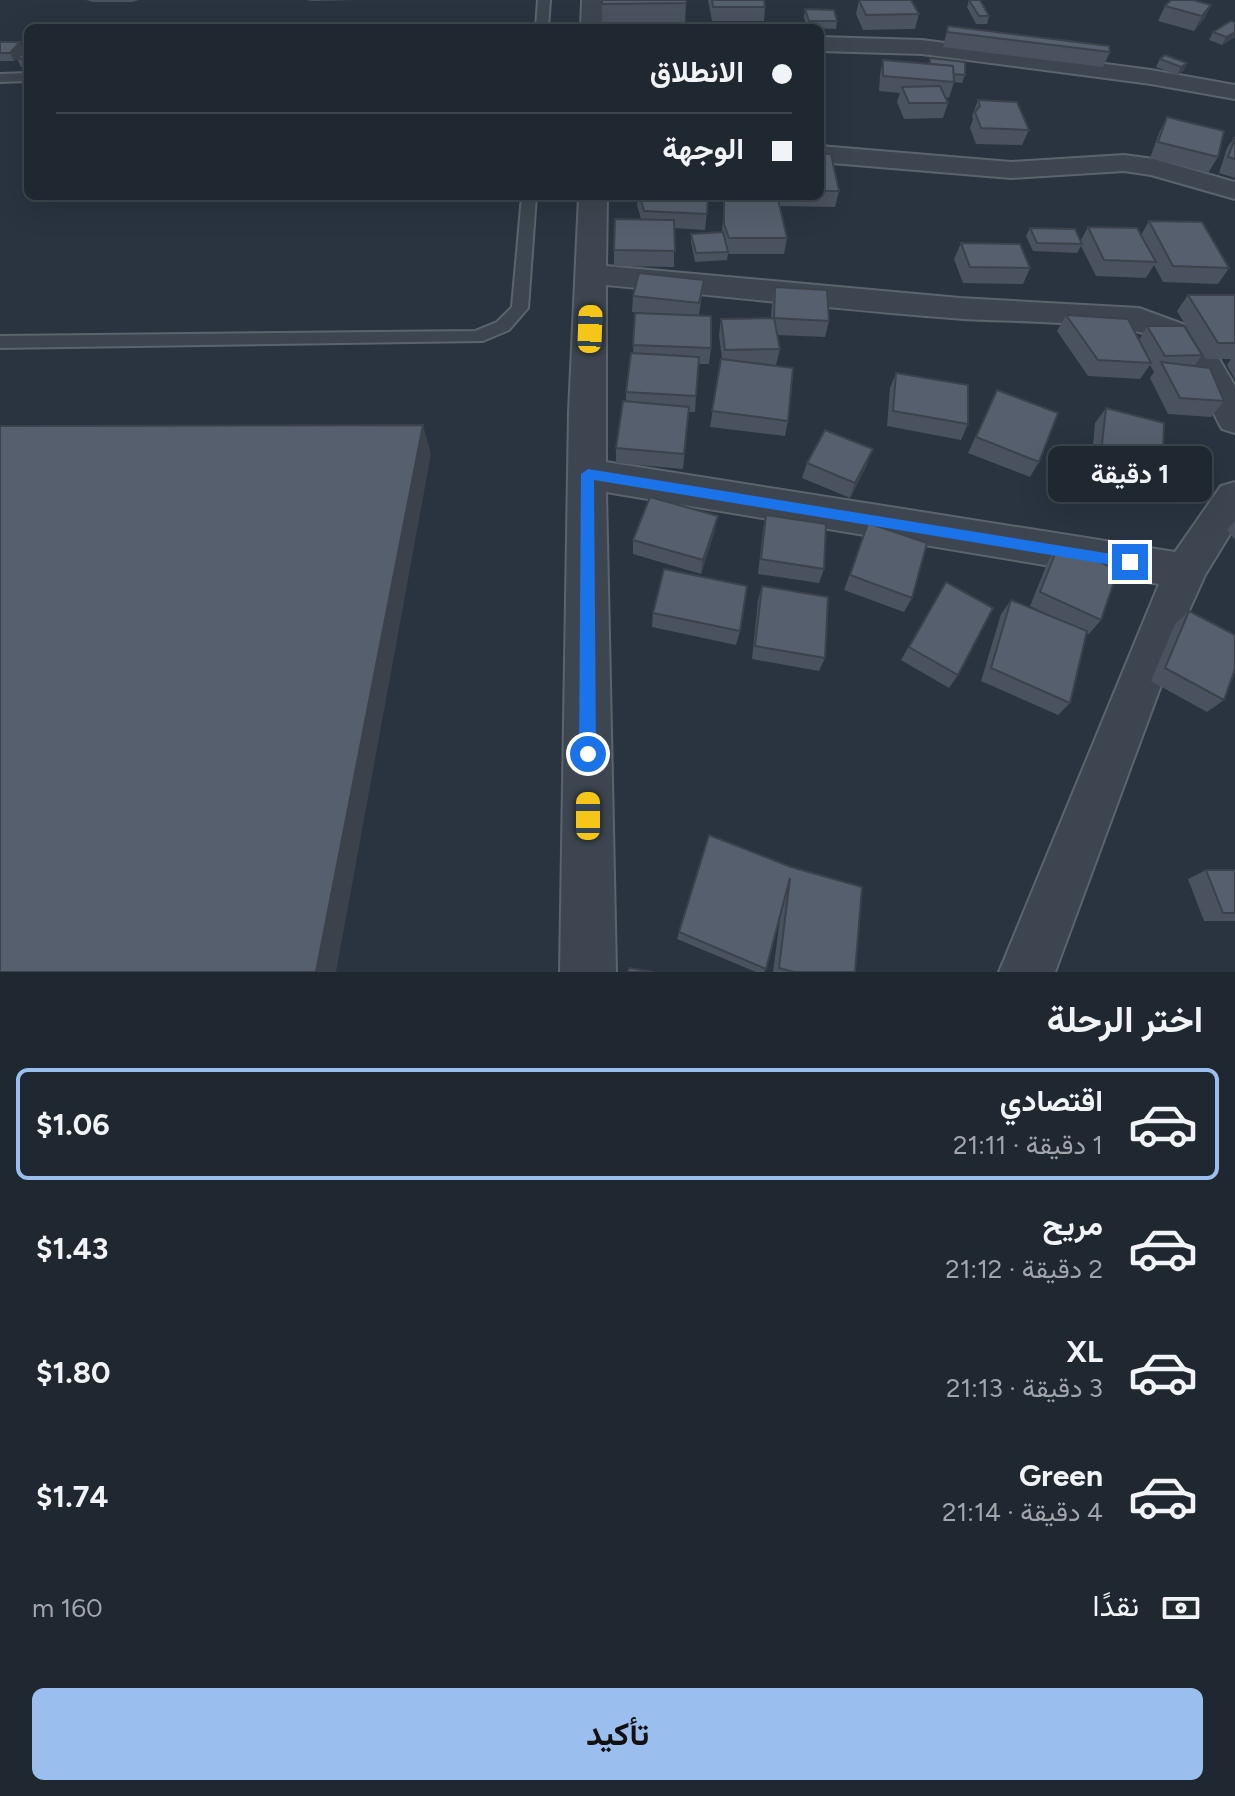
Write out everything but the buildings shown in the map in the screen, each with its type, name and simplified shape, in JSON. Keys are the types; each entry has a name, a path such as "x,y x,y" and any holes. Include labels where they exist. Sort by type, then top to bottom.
{"street":[{"path":"592,0 592,24"},
{"path":"824,44 922,47 1197,83 1235,92"},
{"path":"824,154 1011,170 1124,163 1154,167 1235,191"},
{"path":"588,972 588,474 593,200"},
{"path":"591,274 960,308 1139,319 1165,325 1186,338 1201,357 1235,420"},
{"path":"588,474 1185,571"},
{"path":"1027,972 1076,837 1185,571 1211,525 1235,497"}],"lane":[{"path":"542,24 544,0"},
{"path":"0,78 24,77"},
{"path":"0,342 477,337 503,326 520,308 529,200"}],"route":[{"path":"588,754 588,474 1130,562"}]}
